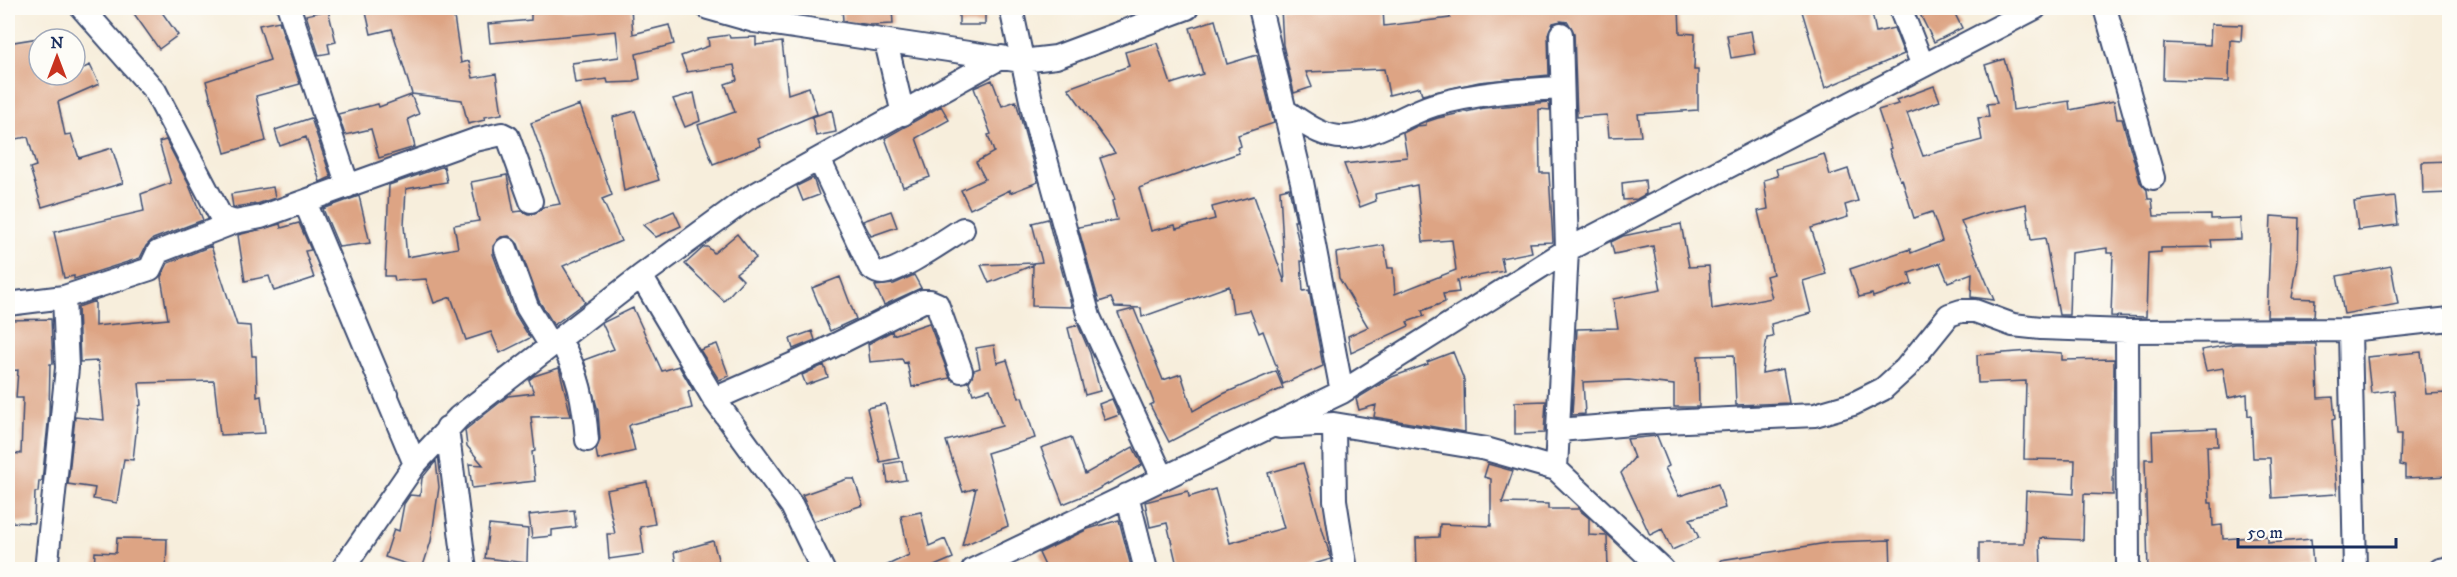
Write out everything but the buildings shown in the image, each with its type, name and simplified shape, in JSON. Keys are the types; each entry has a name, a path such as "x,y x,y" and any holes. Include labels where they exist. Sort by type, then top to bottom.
{"street":[{"path":"82,8 155,92 221,217 235,222"},
{"path":"289,8 348,186"},
{"path":"708,8 754,21 1012,59 1056,57 1187,8"},
{"path":"1011,8 1012,59 1035,119 1089,317 1162,478"},
{"path":"1260,8 1302,182 1342,392"},
{"path":"1900,8 1923,66"},
{"path":"973,570 1342,392 1567,250 2035,8"},
{"path":"2106,8 2154,178"},
{"path":"1557,469 1567,250 1561,34"},
{"path":"886,42 903,114"},
{"path":"342,570 415,464 447,428 641,276 745,200 903,114 1012,59"},
{"path":"1284,110 1318,132 1347,137 1368,132 1433,105 1497,92 1562,88"},
{"path":"8,304 64,297 150,269 158,252 235,222 261,217 475,140 502,134 508,137 531,201"},
{"path":"819,159 870,267 877,273 897,268 963,229"},
{"path":"305,202 415,464"},
{"path":"506,249 527,307 570,358 584,399 587,440"},
{"path":"641,276 714,399 792,506 823,570"},
{"path":"46,570 68,368 64,297"},
{"path":"714,399 823,351 923,301 930,300 937,304 960,371"},
{"path":"1558,430 1644,423 1815,415 1853,404 1883,389 1906,368 1949,315 1961,311 1975,311 2013,325 2127,331 2350,330 2450,319"},
{"path":"2350,330 2355,570"},
{"path":"2127,331 2128,570"},
{"path":"1269,427 1334,424 1486,449 1557,469 1663,570"},
{"path":"1334,424 1335,500 1347,570"},
{"path":"447,428 465,570"},
{"path":"1127,495 1146,570"},
{"path":"2440,570 2450,568"}]}
